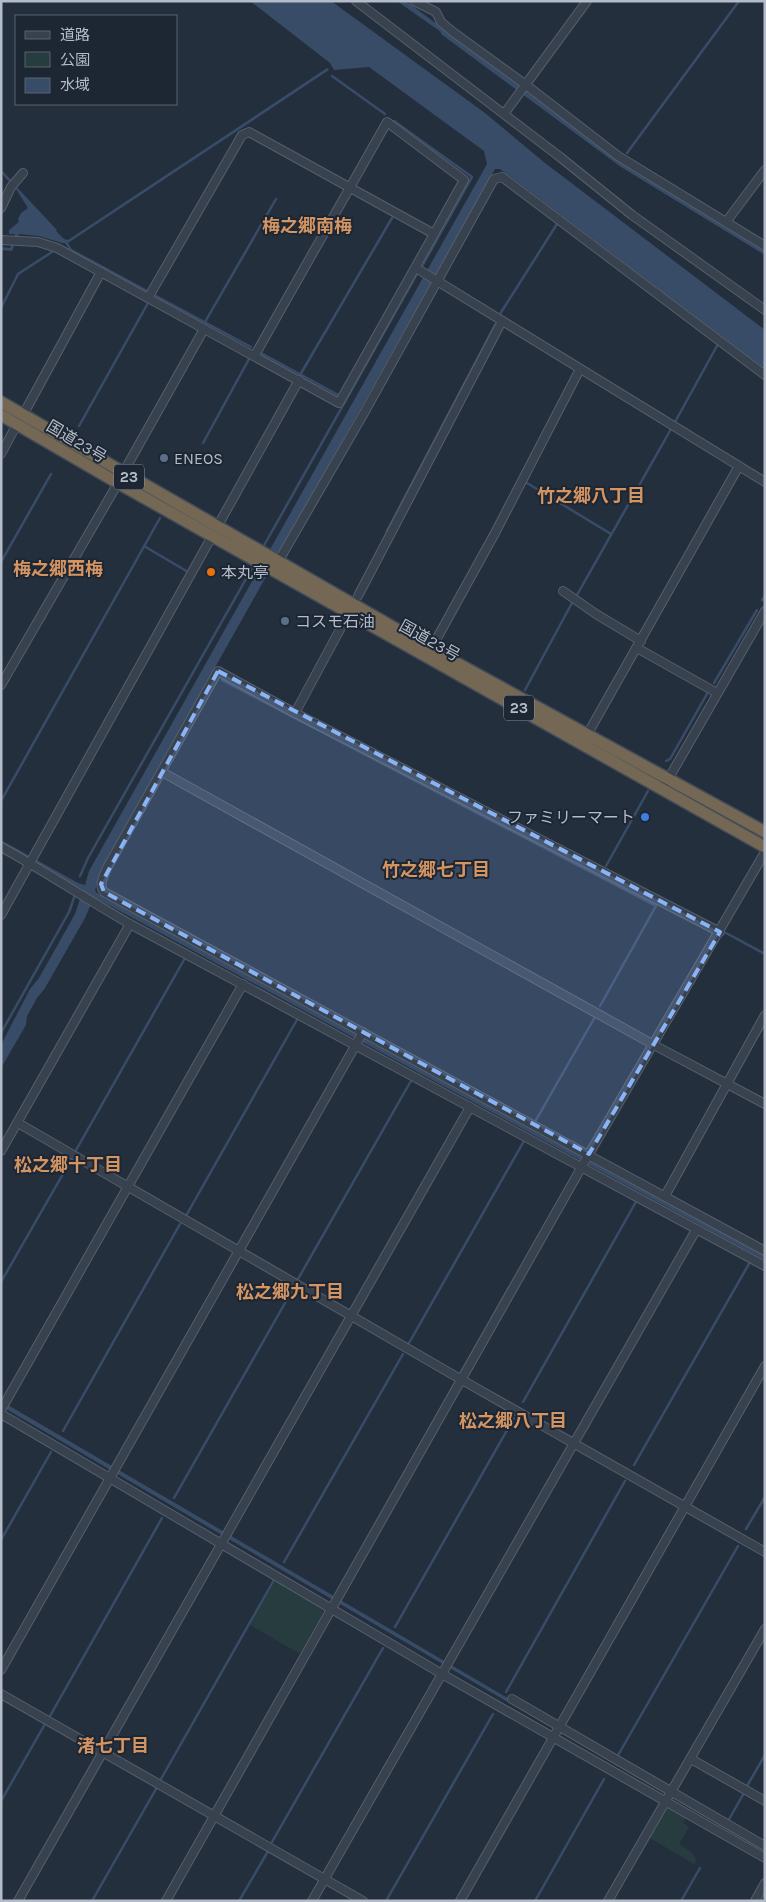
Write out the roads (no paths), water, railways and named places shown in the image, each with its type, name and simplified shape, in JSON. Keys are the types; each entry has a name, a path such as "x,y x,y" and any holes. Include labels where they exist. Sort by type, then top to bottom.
{"highway":[{"path":"1,401 20,419"},
{"name":"国道23号","path":"1,415 20,419 255,555 432,649 587,735 765,847"},
{"path":"1,418 20,419"},
{"name":"国道23号","path":"276,565 666,784 765,832"}],"street":[{"path":"356,1 632,215 765,310"},
{"path":"414,1 436,12 442,22 453,32 523,89 618,156 765,246"},
{"path":"504,114 587,1"},
{"path":"5,240 38,242 57,248 255,355 339,403 419,270 434,234 464,180 387,122 255,355"},
{"path":"148,298 242,135 249,132 434,234"},
{"path":"726,222 765,170"},
{"path":"1,208 22,173"},
{"path":"276,565 494,179 502,177 765,375"},
{"path":"419,270 765,482"},
{"path":"1,454 101,272"},
{"path":"358,596 502,321"},
{"path":"1,684 204,329"},
{"path":"432,649 580,369"},
{"path":"1,915 299,380"},
{"path":"587,735 739,466"},
{"path":"563,591 639,644 717,693"},
{"path":"666,784 765,611"},
{"path":"295,713 344,622"},
{"path":"720,932 295,713 218,671 108,868 101,884 103,893 590,1154 765,1251"},
{"path":"162,772 654,1045 765,1104"},
{"path":"1,847 32,860 80,894 130,924 765,1266"},
{"path":"166,1901 582,1167 765,852"},
{"path":"96,903 103,893"},
{"path":"1,1151 130,924"},
{"path":"3,1407 243,984"},
{"path":"665,1196 765,1015"},
{"path":"1,1670 363,1032"},
{"path":"18,1901 470,1107"},
{"path":"18,1123 462,1380 765,1552"},
{"path":"312,1901 696,1230"},
{"path":"460,1901 765,1366"},
{"path":"1,1414 225,1539 333,1607 445,1668 556,1732 666,1802 765,1858"},
{"path":"608,1901 765,1629"},
{"path":"1,1694 363,1901"},
{"path":"512,1699 556,1732 672,1792 765,1846"},
{"path":"691,1759 765,1801"},
{"path":"755,1901 765,1883"}],"water":[{"path":"250,1 331,1 485,113 545,163 765,330 765,369 500,169 495,169 104,865 95,890 97,893 765,1256 765,1260 94,897 85,918 45,988 37,998 27,1016 26,1025 1,1068 1,1045 30,989 39,978 75,914 83,890 1,842 1,840 78,883 85,885 89,871 487,164 484,151 369,67 334,70 330,63"},
{"path":"397,1 405,1 410,4 621,162 765,251 765,255 621,167"},
{"path":"327,68 329,70 68,243 39,236 19,234 12,251 1,250 1,247 10,248 15,234 9,234 9,230 19,222 18,219 21,213 28,208 11,181 56,231 64,239 68,240"},
{"path":"1,1401 765,1849 765,1852 1,1406"}],"waterway":[{"path":"627,153 739,1"},
{"path":"332,76 385,114"},
{"path":"394,121 472,177 421,268"},
{"path":"1,171 12,183"},
{"path":"205,322 276,199"},
{"path":"300,375 392,218"},
{"path":"500,314 557,224"},
{"path":"65,241 71,250 147,291"},
{"path":"1,308 18,274 52,252"},
{"path":"262,549 417,274"},
{"path":"156,296 251,347"},
{"path":"79,426 148,303"},
{"path":"387,531 495,325"},
{"path":"675,422 718,344"},
{"path":"261,353 340,396"},
{"path":"203,443 249,359"},
{"path":"577,595 671,429"},
{"path":"1,562 51,474"},
{"path":"527,483 611,534"},
{"path":"1,801 160,518"},
{"path":"144,546 188,572"},
{"path":"80,876 88,858 255,563"},
{"path":"762,600 765,596"},
{"path":"525,690 573,601"},
{"path":"714,683 757,610"},
{"path":"222,680 656,906 600,1006"},
{"path":"666,761 670,759 707,694"},
{"path":"606,866 648,791"},
{"path":"1,1033 69,912 75,895"},
{"path":"726,933 765,954"},
{"path":"75,1152 185,958"},
{"path":"536,1120 595,1017"},
{"path":"187,1214 298,1018"},
{"path":"298,1279 412,1079"},
{"path":"409,1343 524,1141"},
{"path":"1,1282 71,1160"},
{"path":"523,1402 637,1200"},
{"path":"63,1431 180,1224"},
{"path":"634,1465 750,1262"},
{"path":"174,1498 293,1289"},
{"path":"284,1562 403,1354"},
{"path":"395,1627 514,1418"},
{"path":"1,1540 51,1452"},
{"path":"506,1692 625,1481"},
{"path":"746,1529 765,1497"},
{"path":"50,1716 162,1518"},
{"path":"617,1757 738,1546"},
{"path":"161,1779 274,1580"},
{"path":"272,1842 383,1648"},
{"path":"386,1901 493,1714"},
{"path":"1,1801 45,1724"},
{"path":"747,1786 765,1755"},
{"path":"535,1901 604,1779"},
{"path":"92,1901 156,1789"},
{"path":"728,1821 744,1793"},
{"path":"239,1901 267,1853"},
{"path":"681,1901 700,1868"}],"place":[{"name":"ENEOS","path":"164,458"},
{"name":"本丸亭","path":"211,572"},
{"name":"コスモ石油","path":"285,621"},
{"name":"ファミリーマート","path":"645,817"}],"district":[{"name":"梅之郷南梅","path":"307,226"},
{"name":"竹之郷八丁目","path":"591,496"},
{"name":"梅之郷西梅","path":"58,569"},
{"name":"竹之郷七丁目","path":"436,870"},
{"name":"松之郷十丁目","path":"68,1165"},
{"name":"松之郷九丁目","path":"290,1292"},
{"name":"松之郷八丁目","path":"513,1421"},
{"name":"渚七丁目","path":"113,1746"}]}
